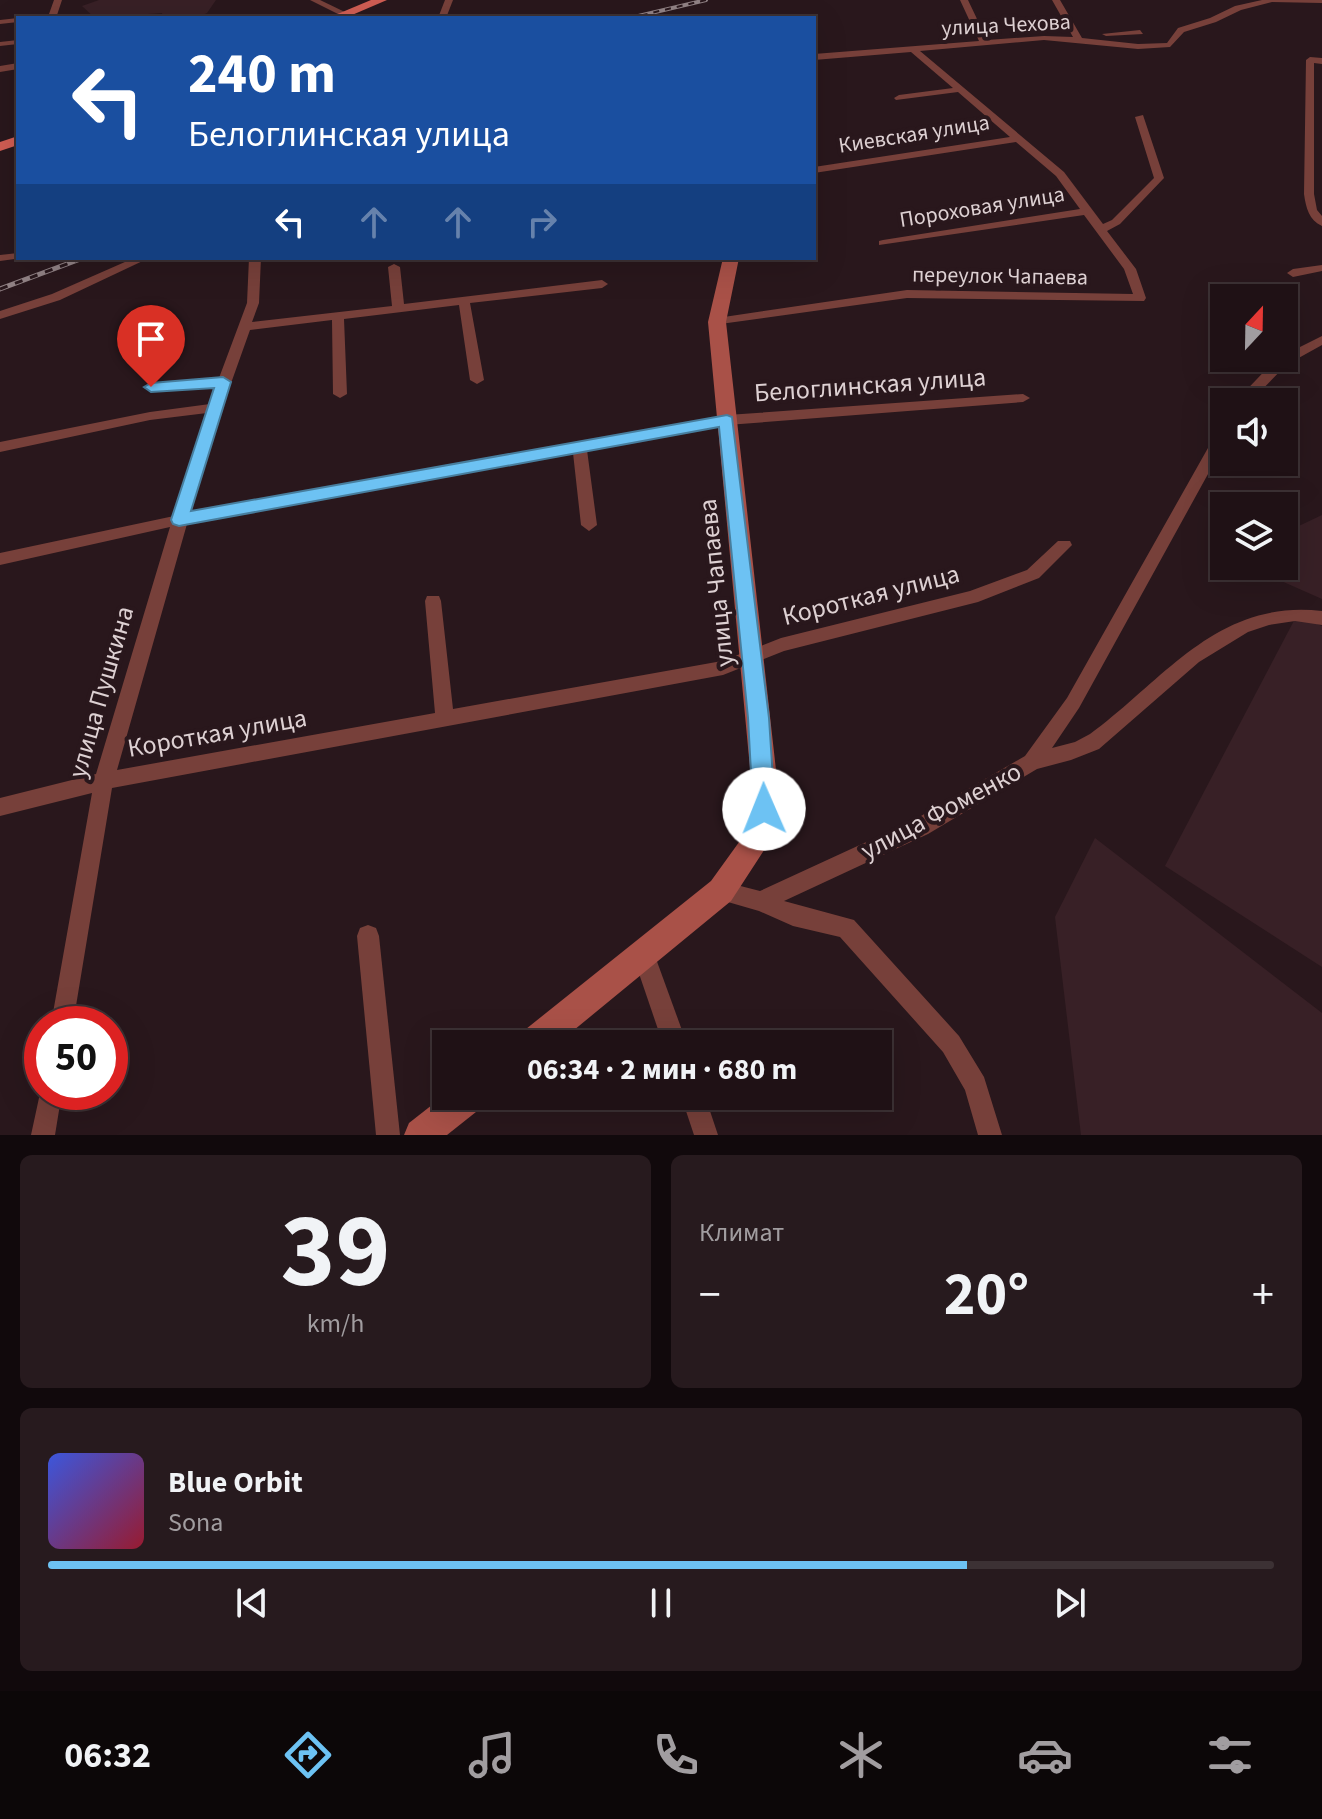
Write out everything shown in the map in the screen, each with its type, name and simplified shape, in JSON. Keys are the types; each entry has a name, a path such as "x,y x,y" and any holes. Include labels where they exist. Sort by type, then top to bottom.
{"main road":[{"path":"339,16 381,0"},
{"path":"362,16 367,5"},
{"name":"улица Чапаева","path":"721,891 754,844 764,809 753,656 717,322 731,260"},
{"path":"549,1030 721,891"},
{"path":"421,1135 452,1110"}],"street":[{"path":"314,0 339,16"},
{"path":"964,0 984,43"},
{"path":"1056,0 1077,37"},
{"name":"улица Чехова","path":"1077,37 1152,47 1170,45 1181,30 1238,8 1272,0 1290,1"},
{"path":"1290,1 1322,1"},
{"path":"1290,1 1311,9 1322,9"},
{"name":"улица Чехова","path":"816,57 1140,32"},
{"name":"Пороховая улица","path":"913,49 1060,174 1130,269 1140,298"},
{"path":"1322,61 1310,60 1316,203 1322,223"},
{"path":"899,98 962,89"},
{"path":"1100,230 1116,222 1159,178 1140,117"},
{"name":"Киевская улица","path":"816,170 1020,138"},
{"name":"Пороховая улица","path":"883,243 1087,211"},
{"path":"0,315 56,297 139,260"},
{"name":"улица Пушкина","path":"65,1006 104,781 179,520 214,408 253,303 255,260"},
{"path":"394,267 398,309"},
{"path":"1293,273 1322,268"},
{"path":"244,327 602,284"},
{"name":"переулок Чапаева","path":"717,322 934,292 1140,298"},
{"path":"464,301 477,380"},
{"path":"338,316 340,394"},
{"path":"1256,388 1281,362 1322,340"},
{"path":"151,387 223,382"},
{"name":"Белоглинская улица","path":"0,559 179,520 727,420 1023,398"},
{"path":"0,447 150,416 214,408"},
{"path":"579,447 589,525"},
{"name":"улица Фоменко","path":"760,901 921,827 1032,762 1073,703 1210,457"},
{"name":"Короткая улица","path":"0,807 104,781 723,668 781,645 972,597 1033,574 1064,545"},
{"path":"433,601 445,718"},
{"path":"1032,762 1092,743 1189,659 1226,636 1257,622 1287,614 1322,618"},
{"path":"721,891 760,901 793,915 846,928 951,1044 976,1085 990,1135"},
{"path":"368,936 388,1135"},
{"path":"643,953 670,1030"},
{"path":"43,1135 47,1110"},
{"path":"698,1110 706,1135"}],"shaded area":[{"path":"99,0 216,0 207,13 200,16 163,16 162,13 93,16 82,6"},
{"path":"1322,515 1322,599 1279,580 1298,580 1298,526"},
{"path":"1297,615 1322,626 1322,967 1165,866"},
{"path":"1095,838 1322,1013 1322,1135 1081,1135 1055,917"}],"railway":[{"path":"638,16 706,0"},
{"path":"0,289 78,260"}],"route":[{"path":"151,387 223,382 179,520 727,420 759,718 764,809"}]}
